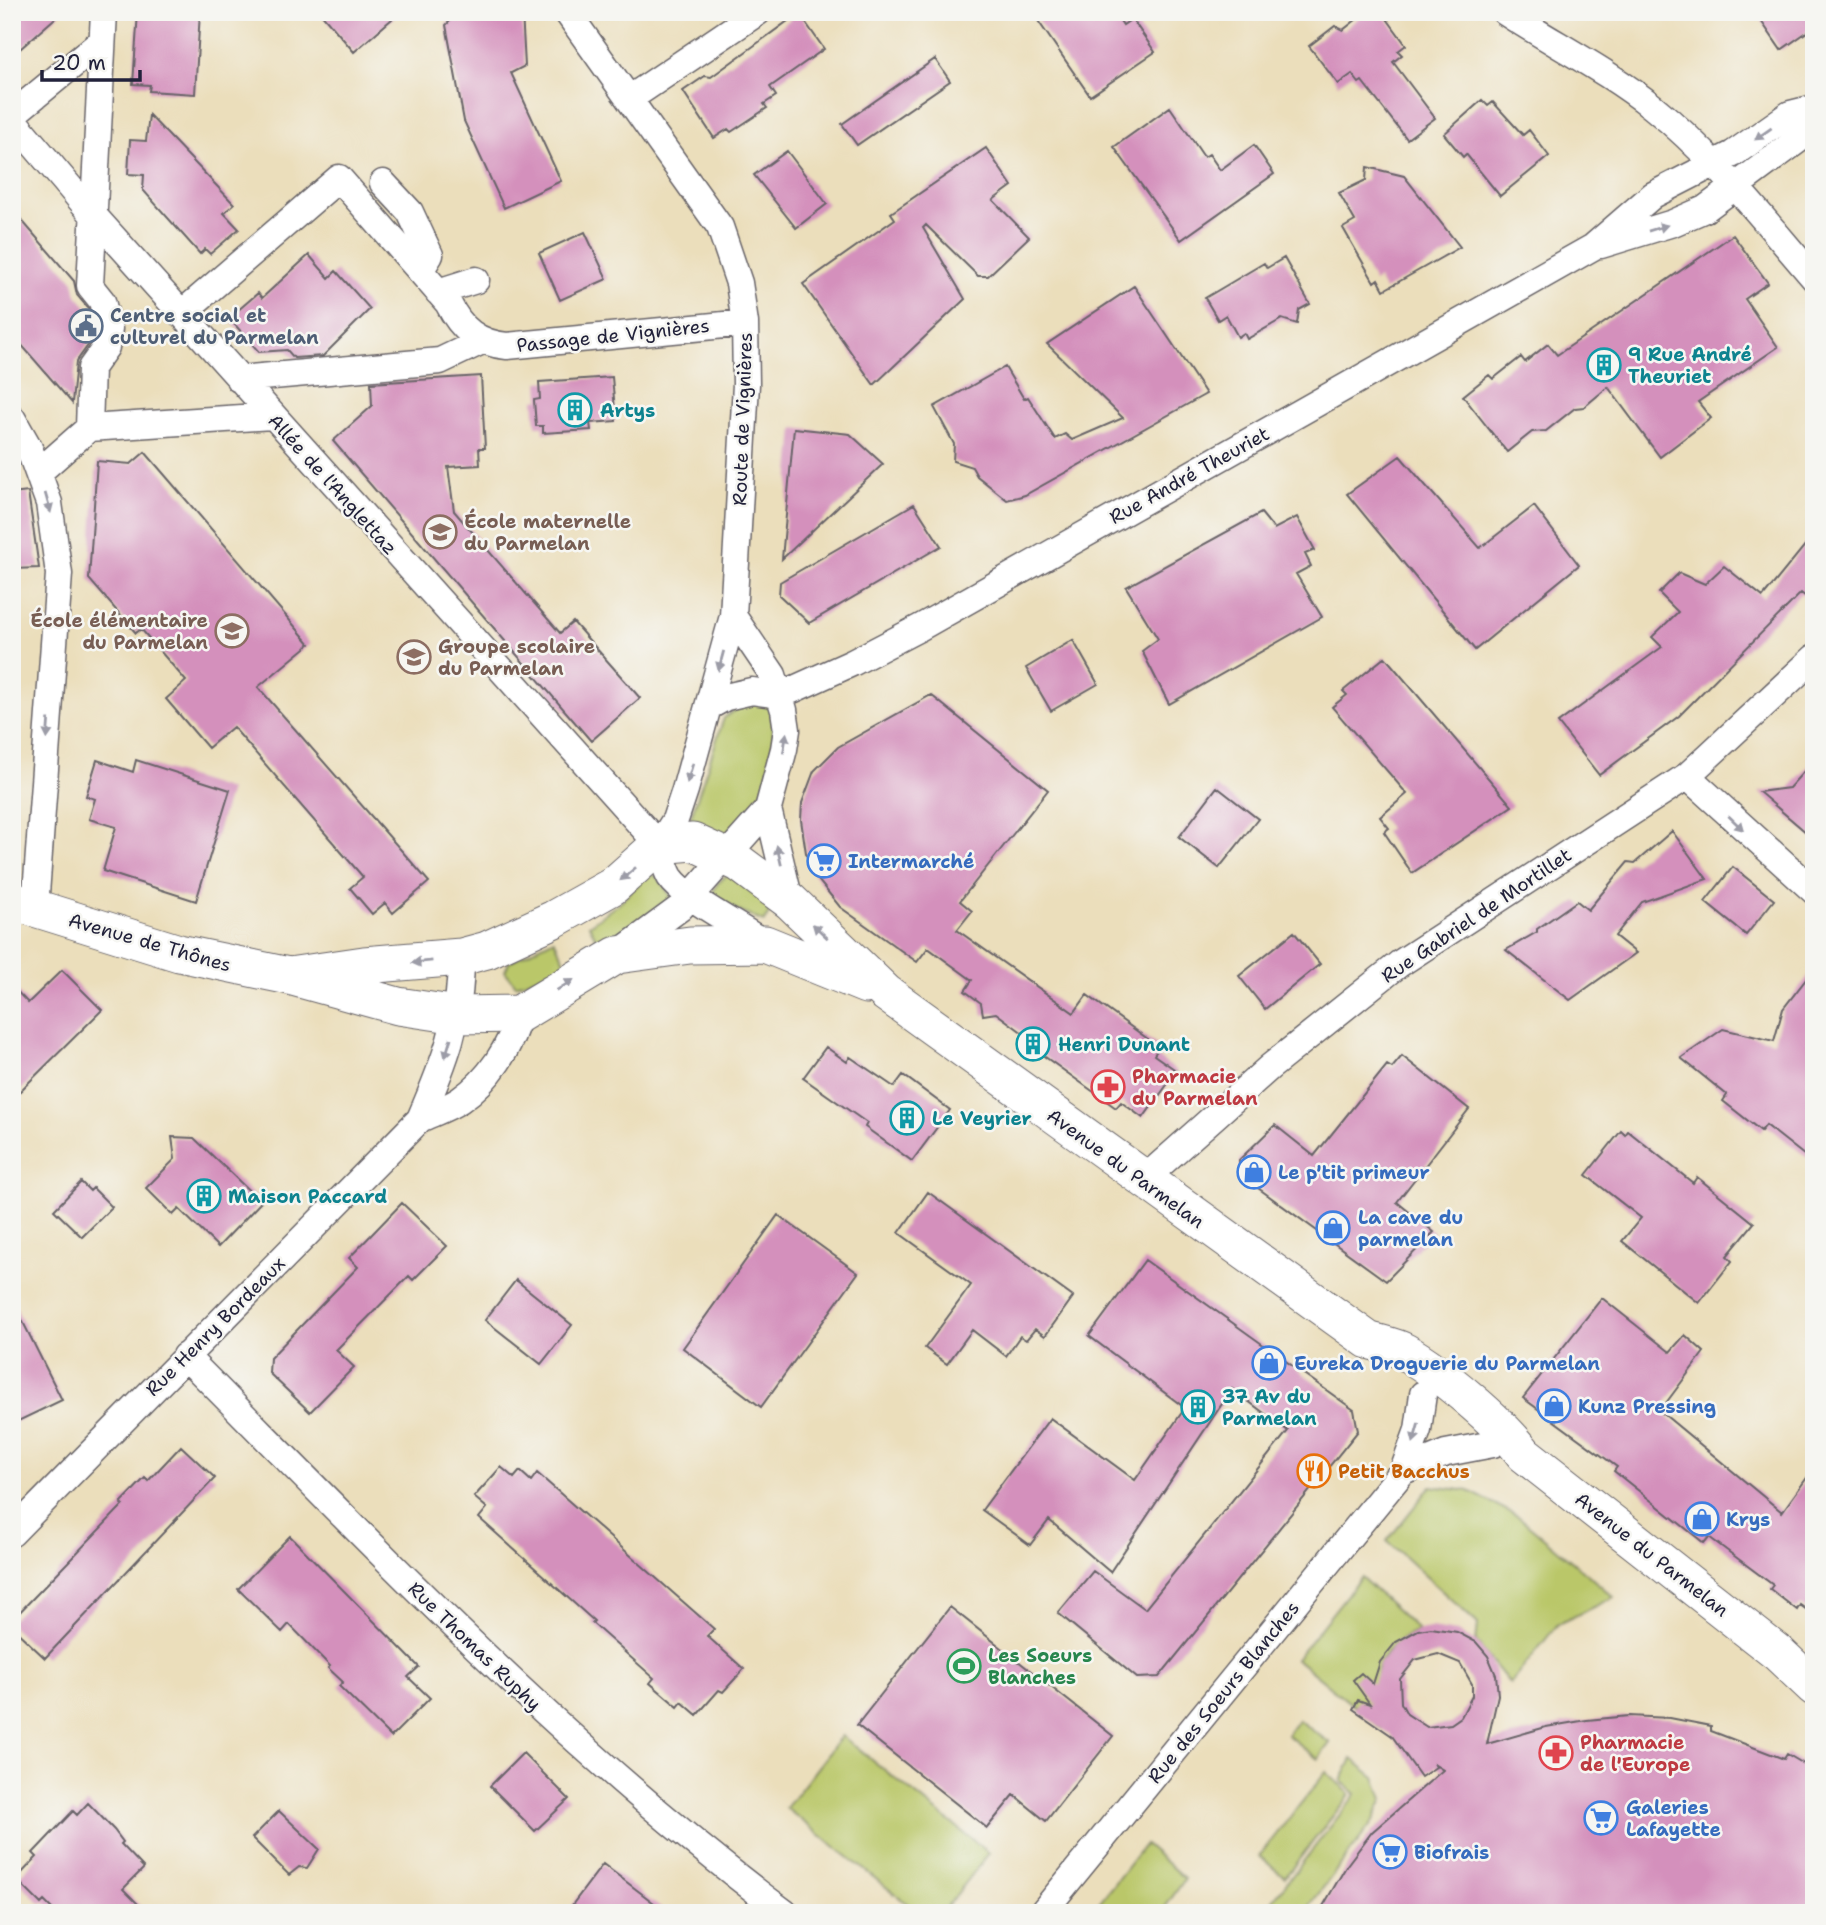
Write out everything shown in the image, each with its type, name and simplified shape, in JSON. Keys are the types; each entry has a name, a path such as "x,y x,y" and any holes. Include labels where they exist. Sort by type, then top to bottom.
{"main road":[{"path":"289,976 364,965 461,957 522,936 591,899 631,872 659,845 692,842 728,856 790,901 886,993"},
{"name":"Avenue de Thônes","path":"23,905 178,953 289,976 398,1006 458,1015 519,1014"},
{"path":"519,1014 617,955 690,945 765,944 886,993"},
{"name":"Avenue du Parmelan","path":"886,993 1368,1340 1404,1351 1506,1430 1508,1449"},
{"name":"Avenue du Parmelan","path":"1368,1340 1388,1368 1508,1449 1779,1654 1814,1687"},
{"name":"Avenue du Parmelan","path":"1779,1654 1814,1672"}],"street":[{"path":"89,428 91,368 106,347 109,329 102,301 90,286 104,12"},
{"name":"Route de Vignières","path":"567,12 720,228 739,283 745,323 746,384 733,616 678,810 659,845"},
{"path":"629,99 758,12"},
{"path":"1505,12 1652,105 1737,188 1814,278"},
{"path":"12,117 102,41"},
{"name":"Rue André Theuriet","path":"781,695 852,663 921,626 1593,247 1653,195 1733,154 1790,114 1814,108"},
{"name":"Allée de l'Anglettaz","path":"12,117 94,217 659,845"},
{"name":"Rue André Theuriet","path":"1593,247 1673,223 1706,209 1806,134 1814,123"},
{"path":"181,314 339,178 438,292 461,325 482,341 440,361 239,379"},
{"path":"383,183 410,212 430,255 420,271"},
{"path":"438,292 476,279"},
{"name":"Passage de Vignières","path":"482,341 507,346 745,323"},
{"path":"39,472 89,428 272,416"},
{"path":"12,418 39,472 54,527 59,574 23,905"},
{"path":"617,955 691,897 768,809 779,773 787,730 781,695 773,675 733,616"},
{"name":"Rue Gabriel de Mortillet","path":"1143,1180 1270,1067 1399,964 1687,776 1814,658"},
{"path":"708,707 726,696 752,691 781,695"},
{"path":"1687,776 1814,891"},
{"path":"768,809 790,901"},
{"path":"659,845 670,876 691,897 765,944"},
{"name":"Rue Henry Bordeaux","path":"420,1119 445,1059 458,1015 461,957"},
{"name":"Rue Henry Bordeaux","path":"12,1534 420,1119 460,1100 485,1077 512,1040 519,1014"},
{"name":"Rue Thomas Ruphy","path":"185,1356 512,1683 683,1834 785,1913"},
{"name":"Rue des Soeurs Blanches","path":"1042,1913 1403,1471 1418,1430 1423,1394"},
{"name":"Rue des Soeurs Blanches","path":"1403,1471 1446,1453 1508,1449"}],"green space":[{"path":"758,703 769,707 773,728 769,769 762,793 752,812 730,837 711,837 688,825 724,718 742,704"},
{"path":"731,871 773,906 764,922 738,911 713,893 717,884"},
{"path":"649,874 658,877 673,900 599,944 589,925 618,904"},
{"path":"554,939 567,965 516,985 505,971 509,962"},
{"path":"1431,1486 1469,1491 1518,1516 1614,1597 1558,1624 1510,1684 1476,1642 1478,1624 1387,1541"},
{"path":"1361,1577 1418,1630 1390,1648 1382,1659 1376,1683 1381,1728 1296,1659"},
{"path":"1298,1720 1330,1743 1318,1759 1287,1735"},
{"path":"842,1736 989,1853 942,1913 919,1913 786,1808"},
{"path":"1352,1759 1375,1777 1383,1799 1372,1823 1304,1913 1263,1913 1356,1794 1341,1781"},
{"path":"1326,1772 1350,1794 1285,1877 1259,1856"},
{"path":"1145,1844 1185,1879 1161,1913 1091,1913"}],"building":[{"path":"12,12 62,12 12,56"},
{"path":"138,12 200,12 195,94 149,91 150,85 133,84"},
{"path":"320,12 400,12 354,52"},
{"path":"459,12 522,12 525,66 511,73 561,181 504,208 464,121 446,25"},
{"path":"1032,12 1114,12 1123,25 1132,19 1155,52 1090,96"},
{"path":"1366,12 1382,12 1406,45 1398,51 1402,55 1393,62 1435,118 1407,139 1362,81 1359,83 1352,74 1338,84 1309,46 1335,26 1343,30"},
{"path":"1755,12 1814,12 1814,27 1781,50"},
{"path":"799,13 824,49 770,87 776,96 764,104 767,108 731,132 728,129 714,138 683,91 705,76 711,77"},
{"path":"935,59 950,81 857,145 842,124"},
{"path":"1482,100 1488,106 1493,102 1523,135 1529,130 1549,156 1500,196 1466,154 1463,157 1444,134"},
{"path":"1170,107 1204,157 1209,154 1220,170 1254,145 1274,174 1181,240 1114,147"},
{"path":"149,115 234,204 224,213 239,229 210,254 205,249 200,254 143,190 144,175 128,174 130,140 146,141"},
{"path":"986,148 1012,186 993,200 1029,237 988,276 978,276 926,225 923,228 965,299 874,385 803,284 895,219 891,213"},
{"path":"787,151 827,204 796,228 754,175"},
{"path":"1367,167 1404,176 1460,247 1384,290 1378,279 1374,282 1343,228 1355,221 1339,193 1366,180"},
{"path":"12,209 74,281 77,295 88,308 93,330 91,341 76,362 72,403 12,334"},
{"path":"585,232 607,279 560,300 539,253"},
{"path":"1733,235 1768,283 1745,299 1778,347 1698,402 1711,418 1660,457 1608,387 1584,407 1575,408 1546,431 1532,432 1507,452 1463,396 1489,375 1493,379 1521,357 1525,362 1548,344 1557,355"},
{"path":"309,255 329,278 336,271 370,309 323,356 294,358 287,350 259,352 229,318 258,293 262,298"},
{"path":"1284,258 1310,304 1299,310 1297,324 1282,319 1247,339 1244,333 1238,337 1226,315 1218,320 1205,298 1264,263 1267,268"},
{"path":"1134,286 1206,394 1025,495 1007,500 977,476 972,467 953,461 954,444 934,407 1005,367 1024,399 1028,397 1055,439 1065,434 1072,440 1123,418 1047,344"},
{"path":"481,376 485,448 479,448 480,465 448,467 454,511 560,633 573,622 640,698 591,741 333,441 372,406 371,383"},
{"name":"Artys","path":"612,377 616,421 590,423 591,430 543,433 543,426 536,426 534,400 540,399 539,382"},
{"path":"794,428 850,434 883,464 782,559"},
{"path":"145,452 310,644 258,687 429,882 393,913 385,903 372,914 350,888 363,877 233,727 208,748 166,699 186,681 141,629 136,633 89,579 97,461 131,464"},
{"path":"1400,456 1480,548 1534,506 1579,565 1475,650 1347,494"},
{"path":"28,492 39,568 12,569 12,494"},
{"path":"914,504 941,546 809,623 779,595 780,582"},
{"path":"1261,513 1274,529 1297,517 1315,550 1305,554 1311,566 1296,574 1322,617 1169,704 1142,651 1158,639 1126,587"},
{"path":"1814,534 1814,603 1801,593 1679,716 1599,775 1558,723 1662,647 1652,637 1678,612 1659,593 1679,573 1705,584 1724,566 1763,597"},
{"path":"1073,640 1098,684 1051,711 1026,668"},
{"path":"1385,657 1512,806 1412,873 1384,832 1389,828 1380,817 1407,794 1332,707 1347,695 1343,691"},
{"path":"931,695 1048,790 960,901 972,911 957,930 1074,1013 1087,995 1159,1047 1154,1055 1177,1071 1143,1118 1121,1102 1116,1108 1023,1041 1027,1036 996,1013 983,1015 981,1003 965,991 972,980 928,948 917,962 840,907 814,875 806,853 801,820 802,803 814,771 838,747"},
{"path":"97,760 133,772 136,760 230,790 196,901 103,871 116,827 89,819 95,799 86,796"},
{"path":"1814,760 1814,839 1759,792 1789,788"},
{"path":"1217,787 1258,819 1219,868 1179,837"},
{"path":"1672,831 1707,879 1642,902 1615,936 1636,953 1570,1000 1506,950 1537,932 1537,929 1577,901 1588,910 1628,862 1635,863"},
{"path":"1733,867 1774,900 1746,935 1705,902"},
{"path":"1294,932 1320,964 1265,1009 1239,976"},
{"path":"1814,969 1814,1163 1766,1125 1761,1131 1723,1101 1727,1095 1681,1058 1723,1029 1774,1041 1783,1009"},
{"path":"62,970 102,1010 12,1099 12,986 28,1003"},
{"path":"826,1047 847,1062 850,1057 894,1087 903,1075 950,1110 912,1161 865,1127 867,1123 803,1078"},
{"path":"1402,1056 1469,1109 1397,1202 1434,1232 1386,1281 1240,1175 1239,1160 1275,1125 1314,1156 1387,1065 1392,1068"},
{"path":"1621,1131 1625,1135 1628,1131 1693,1183 1697,1177 1754,1223 1727,1256 1732,1261 1699,1303 1622,1241 1641,1218 1586,1175"},
{"name":"Maison Paccard","path":"172,1137 194,1138 261,1202 218,1247 179,1209 173,1215 146,1188 175,1159"},
{"path":"81,1182 90,1191 93,1188 112,1207 82,1237 54,1210"},
{"path":"928,1192 1073,1297 1045,1336 1035,1329 1026,1340 1020,1336 1006,1356 972,1330 947,1364 925,1348 971,1285 899,1233"},
{"path":"402,1203 447,1246 413,1280 409,1276 336,1350 354,1367 310,1412 269,1373 270,1358 358,1267 349,1258"},
{"path":"778,1215 858,1273 761,1407 683,1348"},
{"path":"1145,1260 1354,1410 1358,1431 1159,1677 1137,1678 1058,1613 1093,1571 1145,1609 1288,1431 1232,1389 1110,1572 1049,1520 1030,1545 982,1510 1050,1418 1135,1480 1185,1408 1089,1336"},
{"path":"516,1280 572,1325 541,1364 485,1320"},
{"path":"1602,1298 1670,1352 1685,1335 1704,1352 1660,1411 1782,1512 1814,1468 1814,1615 1800,1605 1797,1610 1770,1589 1773,1585 1709,1537 1704,1543 1614,1471 1617,1467 1523,1398"},
{"path":"12,1300 62,1400 12,1424"},
{"path":"181,1446 215,1478 45,1658 12,1627 12,1620 123,1505 121,1503 145,1478 148,1481"},
{"path":"501,1467 514,1478 520,1471 531,1481 537,1473 714,1629 707,1636 744,1669 723,1692 719,1690 697,1715 682,1702 678,1707 650,1683 654,1678 479,1518 487,1508 474,1497"},
{"path":"290,1536 419,1667 408,1677 430,1698 391,1737 339,1686 343,1682 289,1624 282,1632 238,1589"},
{"name":"Les Soeurs Blanches","path":"950,1607 1113,1736 1046,1821 1014,1795 987,1828 857,1725"},
{"name":"Galeries Lafayette","path":"1431,1628 1457,1632 1476,1642 1488,1656 1496,1675 1498,1695 1487,1744 1546,1727 1587,1720 1629,1716 1670,1718 1711,1726 1711,1731 1784,1759 1787,1754 1814,1770 1814,1913 1319,1913 1347,1865 1372,1832 1443,1770 1435,1765 1436,1767 1421,1777 1392,1736 1353,1709 1358,1700 1370,1704 1353,1680 1361,1673 1373,1684 1380,1662 1396,1642 1418,1630","holes":["1438,1654 1460,1663 1472,1684 1472,1696 1461,1717 1451,1724 1427,1727 1407,1714 1401,1703 1400,1679 1415,1660"]},
{"path":"523,1753 569,1799 535,1831 490,1786"},
{"path":"88,1803 144,1868 123,1889 147,1913 56,1913 44,1901 41,1904 16,1879 37,1857 33,1853 73,1811 77,1815"},
{"path":"279,1811 319,1849 307,1868 299,1867 289,1875 252,1838"},
{"path":"603,1864 667,1913 566,1913"}],"place":[{"name":"Centre social et culturel du Parmelan","path":"86,326"},
{"name":"9 Rue André Theuriet","path":"1604,365"},
{"name":"Artys","path":"575,410"},
{"name":"École maternelle du Parmelan","path":"440,532"},
{"name":"École élémentaire du Parmelan","path":"232,631"},
{"name":"Groupe scolaire du Parmelan","path":"414,657"},
{"name":"Intermarché","path":"824,861"},
{"name":"Henri Dunant","path":"1033,1044"},
{"name":"Pharmacie du Parmelan","path":"1108,1087"},
{"name":"Le Veyrier","path":"907,1118"},
{"name":"Le p'tit primeur","path":"1254,1172"},
{"name":"Maison Paccard","path":"204,1196"},
{"name":"La cave du parmelan","path":"1333,1228"},
{"name":"Eureka Droguerie du Parmelan","path":"1269,1363"},
{"name":"Kunz Pressing","path":"1554,1406"},
{"name":"37 Av du Parmelan","path":"1198,1407"},
{"name":"Petit Bacchus","path":"1314,1471"},
{"name":"Krys","path":"1702,1519"},
{"name":"Les Soeurs Blanches","path":"964,1666"},
{"name":"Pharmacie de l'Europe","path":"1556,1753"},
{"name":"Galeries Lafayette","path":"1601,1818"},
{"name":"Biofrais","path":"1390,1852"}]}
